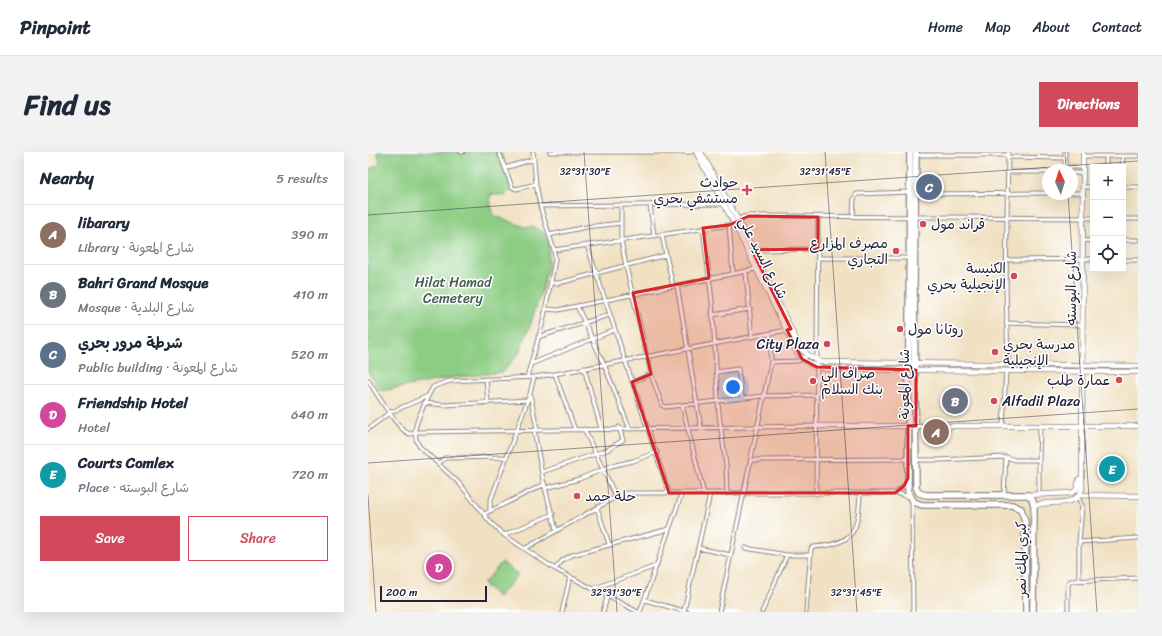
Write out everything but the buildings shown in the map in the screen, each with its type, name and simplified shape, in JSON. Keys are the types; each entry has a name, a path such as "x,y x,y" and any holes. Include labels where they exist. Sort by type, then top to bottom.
{"highway":[{"name":"شارع المعونة","path":"914,153 913,218 916,367 916,487 922,495 1028,495"},
{"name":"شارع المعونة","path":"911,498 908,492 908,367 910,258 913,218"},
{"path":"1015,506 1013,500 1017,494"},
{"path":"1028,495 1032,499 1034,506"},
{"name":"كبري المك نمر","path":"911,498 922,505 1002,505 1015,506 1022,512 1025,521 1026,612"},
{"name":"كبري المك نمر","path":"1033,612 1034,506"}],"main road":[{"name":"شارع السيد علي","path":"696,152 734,222 752,250 802,359"},
{"name":"شارع السيد علي","path":"701,152 756,270 789,330 800,348 808,356 817,361"},
{"name":"شارع البوسته","path":"1079,496 1082,488 1083,154"},
{"path":"802,359 817,367 827,369 876,366"},
{"path":"817,361 823,363 876,366 916,367 1008,365 1138,372"},
{"path":"916,367 1006,371 1138,366"},
{"path":"816,426 1138,426"},
{"path":"1028,495 1072,493 1077,489 1081,472"},
{"path":"1034,506 1046,502 1070,501 1079,496 1138,496"}],"street":[{"path":"499,152 514,189 536,184"},
{"path":"527,377 545,309 555,260 554,250 540,206 533,152"},
{"path":"550,152 692,152"},
{"path":"1064,152 1065,167 1083,170"},
{"path":"914,153 1065,158"},
{"path":"1083,154 1138,156"},
{"path":"1008,155 1006,323 1008,365"},
{"path":"1106,156 1106,164"},
{"path":"1122,164 1123,156"},
{"path":"505,168 534,159"},
{"path":"1078,171 1083,170"},
{"path":"1007,172 1042,172"},
{"path":"1083,187 1090,187"},
{"path":"1126,187 1138,187"},
{"path":"853,217 854,198 857,194 1042,193"},
{"path":"1078,193 1083,193"},
{"path":"540,206 724,204"},
{"path":"650,205 654,235"},
{"path":"621,206 621,240 626,266 651,374 662,404 665,408 698,402 763,396 816,395"},
{"path":"554,250 703,228 734,222 749,216 1090,218"},
{"path":"816,494 818,217"},
{"path":"1126,219 1138,219"},
{"path":"733,274 734,222"},
{"path":"549,235 586,227 621,223"},
{"path":"703,228 709,278 719,414 722,427 727,494"},
{"path":"662,234 666,255 675,285 698,402 701,428"},
{"path":"1083,241 1090,240"},
{"path":"1126,240 1138,240"},
{"path":"587,245 614,330 657,452 669,493"},
{"path":"752,250 818,249"},
{"path":"551,283 559,284 666,255"},
{"path":"818,258 910,258"},
{"path":"1007,260 1090,259"},
{"path":"1126,260 1138,260"},
{"path":"545,309 558,310 633,293 756,270"},
{"path":"746,273 752,337"},
{"path":"577,306 591,339 604,364 629,427"},
{"path":"712,314 750,309"},
{"path":"538,337 609,315"},
{"path":"1006,323 1082,325"},
{"path":"531,364 614,330"},
{"path":"682,493 645,600 639,612 607,597 555,569 526,548 504,535 484,514 460,484 420,446 414,434 424,403 433,388 443,383 534,377 555,374 789,330"},
{"path":"719,612 742,494 751,460 771,362 770,334"},
{"path":"771,362 791,362 808,356"},
{"path":"584,368 601,428"},
{"path":"716,372 738,369 742,398"},
{"path":"1003,426 1006,371"},
{"path":"555,374 575,430"},
{"path":"632,382 651,374"},
{"path":"490,510 490,502 508,457 530,394 534,377"},
{"path":"486,379 488,403"},
{"path":"368,380 389,413 407,432 414,434 419,432 517,429 575,430 619,427 701,428 816,426"},
{"path":"530,394 542,472 556,530"},
{"path":"368,430 389,413 428,396"},
{"path":"424,403 439,405 527,400"},
{"path":"682,405 689,427 704,494"},
{"path":"1039,494 1040,426"},
{"path":"542,472 607,450 623,440 619,427"},
{"path":"584,429 616,497"},
{"path":"484,514 545,486 578,479 657,452"},
{"path":"439,463 445,458 508,457"},
{"path":"916,460 1006,457 1015,460 1039,460"},
{"path":"1004,495 1006,457"},
{"path":"751,460 908,459"},
{"path":"895,493 904,486 908,478"},
{"path":"526,548 616,497 626,494 641,492 704,494 895,493 911,498 913,612"},
{"path":"645,600 686,611 710,494"},
{"path":"806,612 810,555 812,548 841,542 854,532 859,516 860,494"},
{"path":"1079,496 1082,506 1079,542 1080,580"},
{"path":"596,508 609,544"},
{"path":"504,535 553,514"},
{"path":"555,569 567,557 609,544 669,529"},
{"path":"1079,542 1138,538"},
{"path":"698,548 731,555"},
{"path":"745,548 787,555 810,555"},
{"path":"762,612 787,555"},
{"path":"592,589 656,566"},
{"path":"562,612 570,577"},
{"path":"1068,612 1068,582 1080,580 1138,578"},
{"path":"602,612 607,597"}],"highlighted area":[{"path":"749,216 818,217 818,249 752,250 791,329 787,330 802,359 817,367 916,370 916,426 908,426 908,478 904,486 895,493 669,493 632,382 651,374 633,293 709,278 703,228 729,225"}],"green space":[{"name":"Hilat Hamad Cemetery","path":"377,152 459,152 461,154 467,152 501,152 513,190 506,193 506,196 490,194 491,207 495,216 525,227 534,227 544,233 549,245 548,266 541,293 529,328 519,353 503,372 451,378 381,391 368,372 368,170 380,164"},
{"path":"502,562 518,575 498,597 483,584"}],"place":[{"name":"شرطة مرور بحري","path":"929,187"},
{"name":"حوادث مستشفي بحري","path":"747,190"},
{"name":"قراند مول","path":"923,224"},
{"name":"مصرف المزارع التجاري","path":"896,251"},
{"name":"الكنيسة الإنجيلية بحري","path":"1014,276"},
{"name":"روتانا مول","path":"900,329"},
{"name":"City Plaza","path":"827,344"},
{"name":"مدرسة بحري الإنجيلية","path":"995,352"},
{"name":"عمارة طلب","path":"1119,380"},
{"name":"صراف الي بنك السلام","path":"813,381"},
{"name":"Bahri Grand Mosque","path":"955,401"},
{"name":"Alfadil Plaza","path":"994,401"},
{"name":"libarary","path":"936,432"},
{"name":"Courts Comlex","path":"1112,469"},
{"name":"حلة حمد","path":"577,496"},
{"name":"Friendship Hotel","path":"439,567"}]}
